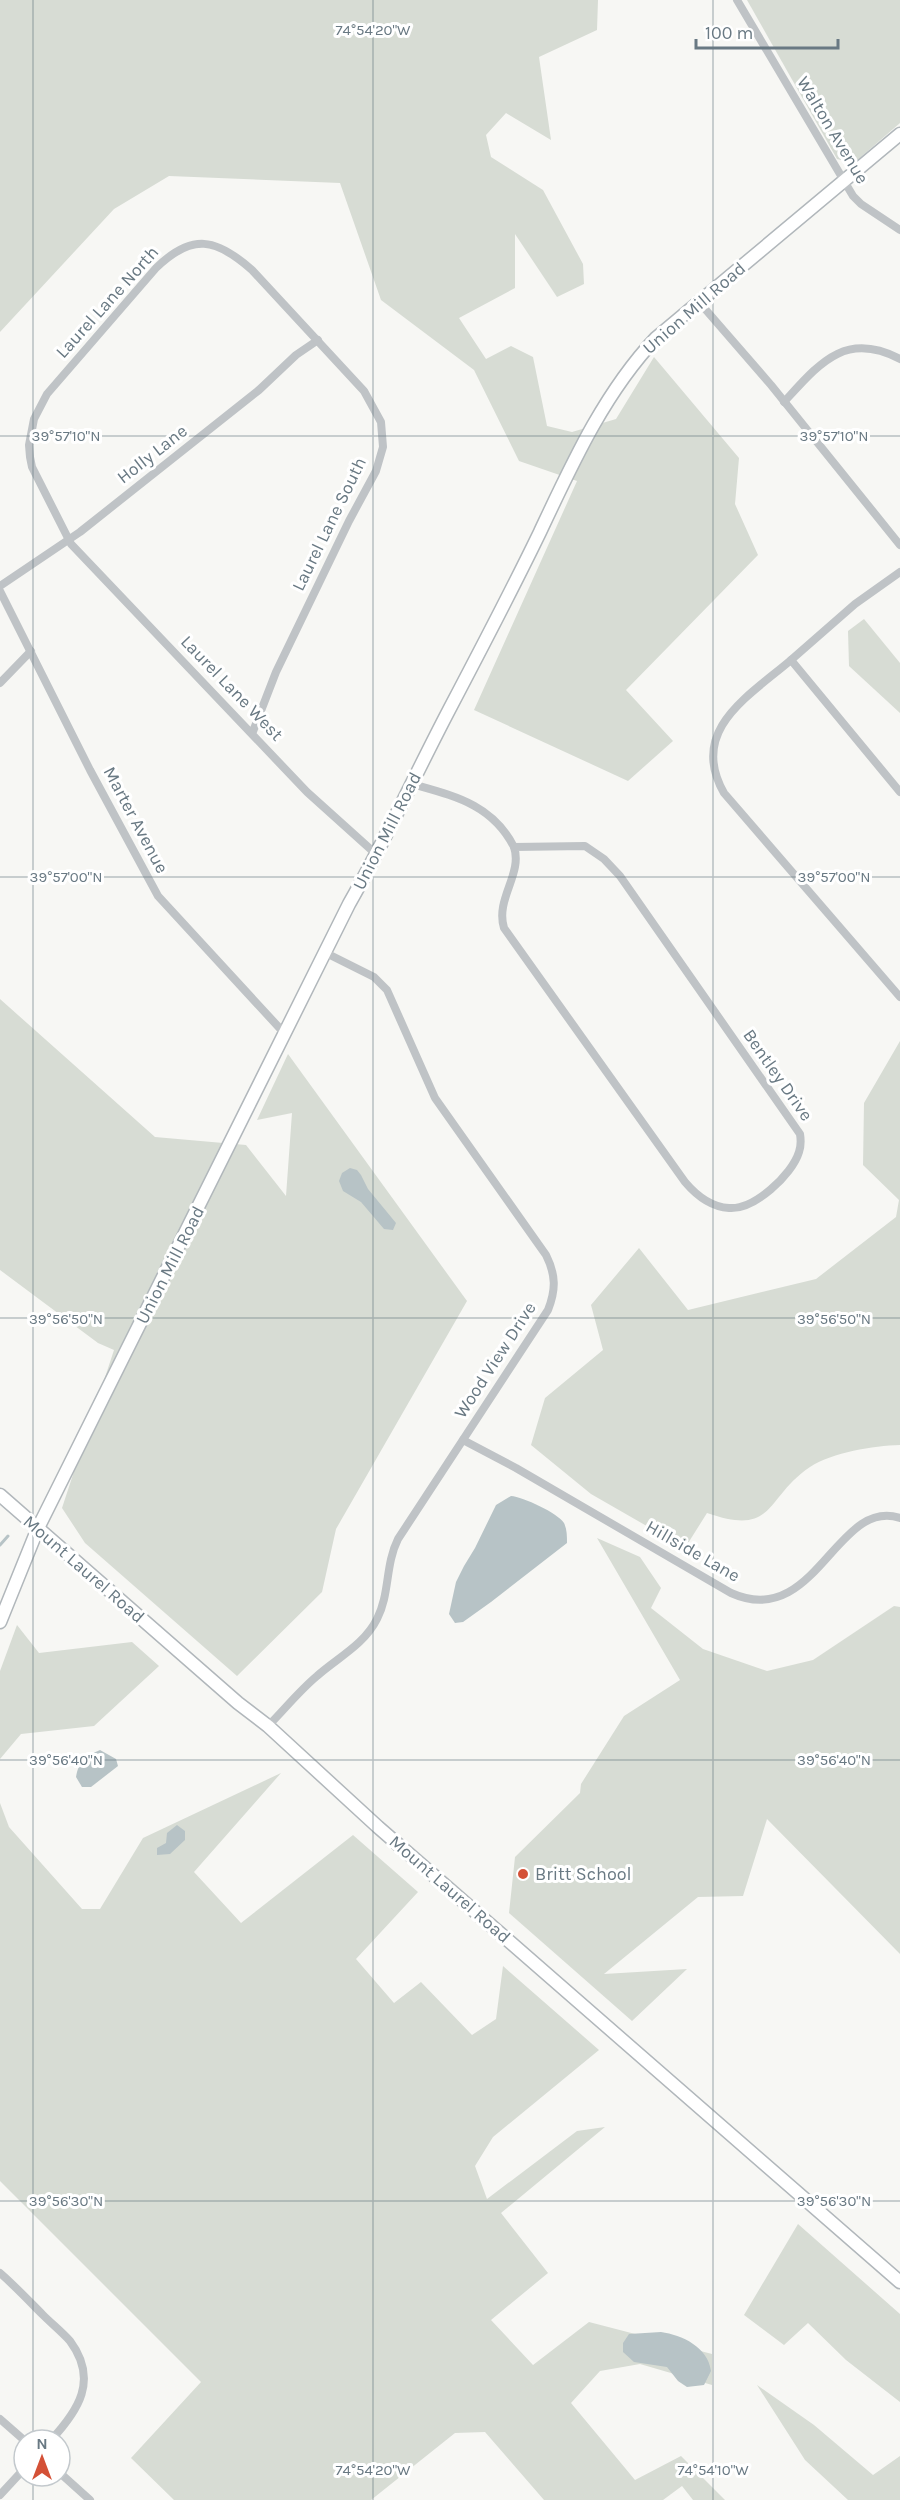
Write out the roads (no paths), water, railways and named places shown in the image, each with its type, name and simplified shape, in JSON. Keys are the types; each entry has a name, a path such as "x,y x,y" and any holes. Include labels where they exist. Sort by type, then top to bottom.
{"street":[{"name":"Walton Avenue","path":"737,0 844,181 861,204 900,230"},
{"name":"Union Mill Road","path":"0,1622 38,1528 285,1034 495,623 549,509 608,402 640,354 656,338 900,134"},
{"name":"Laurel Lane North","path":"68,539 32,467 29,445 33,419 39,406 57,382 170,254 184,246 203,243 213,244 234,254 318,340"},
{"path":"699,302 900,544"},
{"name":"Holly Lane","path":"0,586 68,539 259,390 296,355 318,340"},
{"name":"Laurel Lane South","path":"252,734 276,672 349,521 376,471 383,447 381,422 371,401 318,340"},
{"path":"784,402 818,365 836,355 868,348 880,350 900,359"},
{"name":"Laurel Lane West","path":"68,539 320,806 377,855"},
{"path":"900,572 855,604 734,709 716,734 712,749 712,765 716,780 735,806 900,997"},
{"name":"Marter Avenue","path":"0,591 90,770 158,896 285,1034"},
{"path":"0,683 31,651"},
{"path":"791,660 900,792"},
{"path":"412,784 451,795 483,810 503,829 513,847"},
{"name":"Bentley Drive","path":"585,846 604,859 620,876 800,1134 800,1150 792,1167 756,1200 739,1208 721,1207 705,1200 691,1189 508,936 501,912 517,862 513,847 585,846"},
{"name":"Wood View Drive","path":"268,1726 315,1677 358,1644 374,1626 383,1605 389,1559 393,1548 548,1310 555,1292 554,1273 535,1239 435,1098 387,990 374,977 326,953"},
{"name":"Hillside Lane","path":"463,1440 516,1468 731,1593 752,1600 771,1600 785,1596 796,1589 845,1539 866,1523 883,1516 900,1518"},
{"name":"Mount Laurel Road","path":"0,1495 230,1696 268,1726 378,1827 900,2282"},
{"path":"0,2273 70,2341 80,2360 83,2381 80,2402 62,2428"},
{"path":"0,2419 12,2430"},
{"path":"0,2495 12,2482"},
{"path":"72,2484 90,2500"}],"waterway":[{"path":"0,1545 8,1536"}],"place":[{"name":"Britt School","path":"523,1874"}]}
